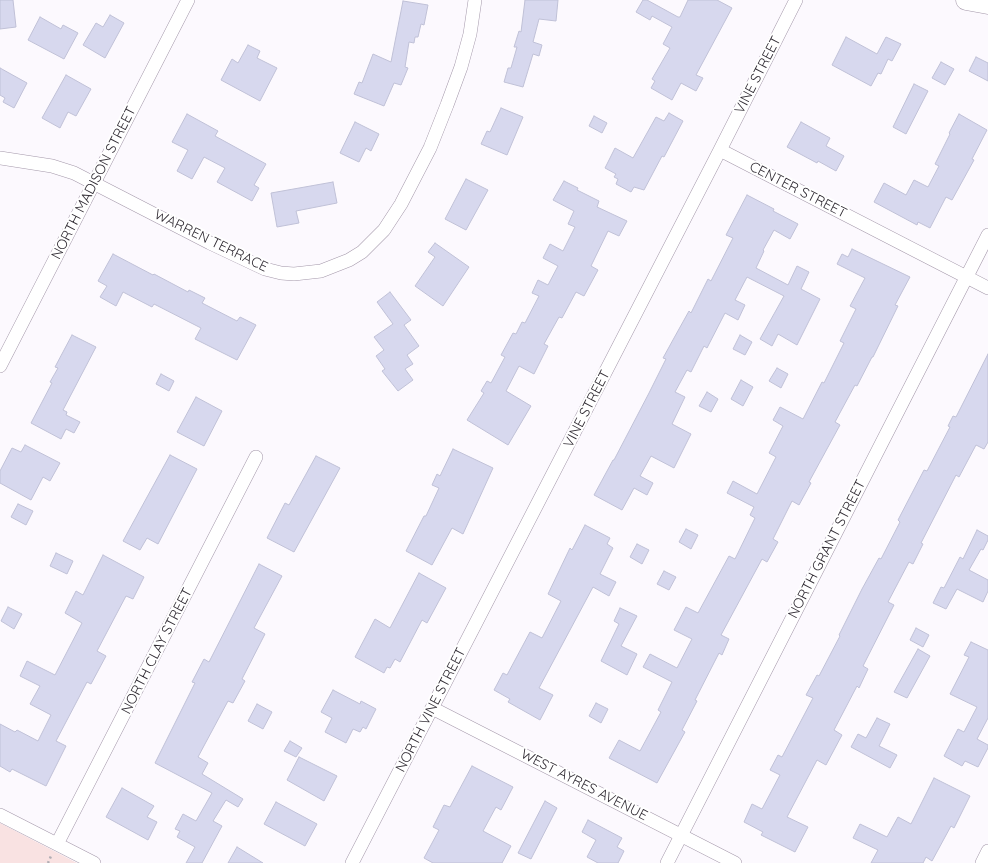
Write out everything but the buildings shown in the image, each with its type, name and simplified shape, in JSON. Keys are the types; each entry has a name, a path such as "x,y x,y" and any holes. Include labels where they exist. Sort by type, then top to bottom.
{"main road":[{"path":"966,0 988,4"}],"street":[{"name":"NORTH MADISON STREET","path":"0,366 188,0"},
{"name":"WARREN TERRACE","path":"0,158 52,166 74,173 265,269 281,273 308,273 321,271 349,260 362,252 384,230 401,204 430,148 461,67 470,34 475,0"},
{"name":"VINE STREET","path":"510,557 796,0"},
{"name":"CENTER STREET","path":"720,150 988,288"},
{"name":"NORTH GRANT STREET","path":"667,863 988,235"},
{"name":"NORTH CLAY STREET","path":"57,844 256,457"},
{"name":"NORTH VINE STREET","path":"352,863 510,557"},
{"name":"WEST AYRES AVENUE","path":"432,708 735,863"},
{"path":"0,815 94,863"},
{"path":"982,863 988,851"}],"shaded area":[{"path":"0,823 77,863 0,863"}]}
